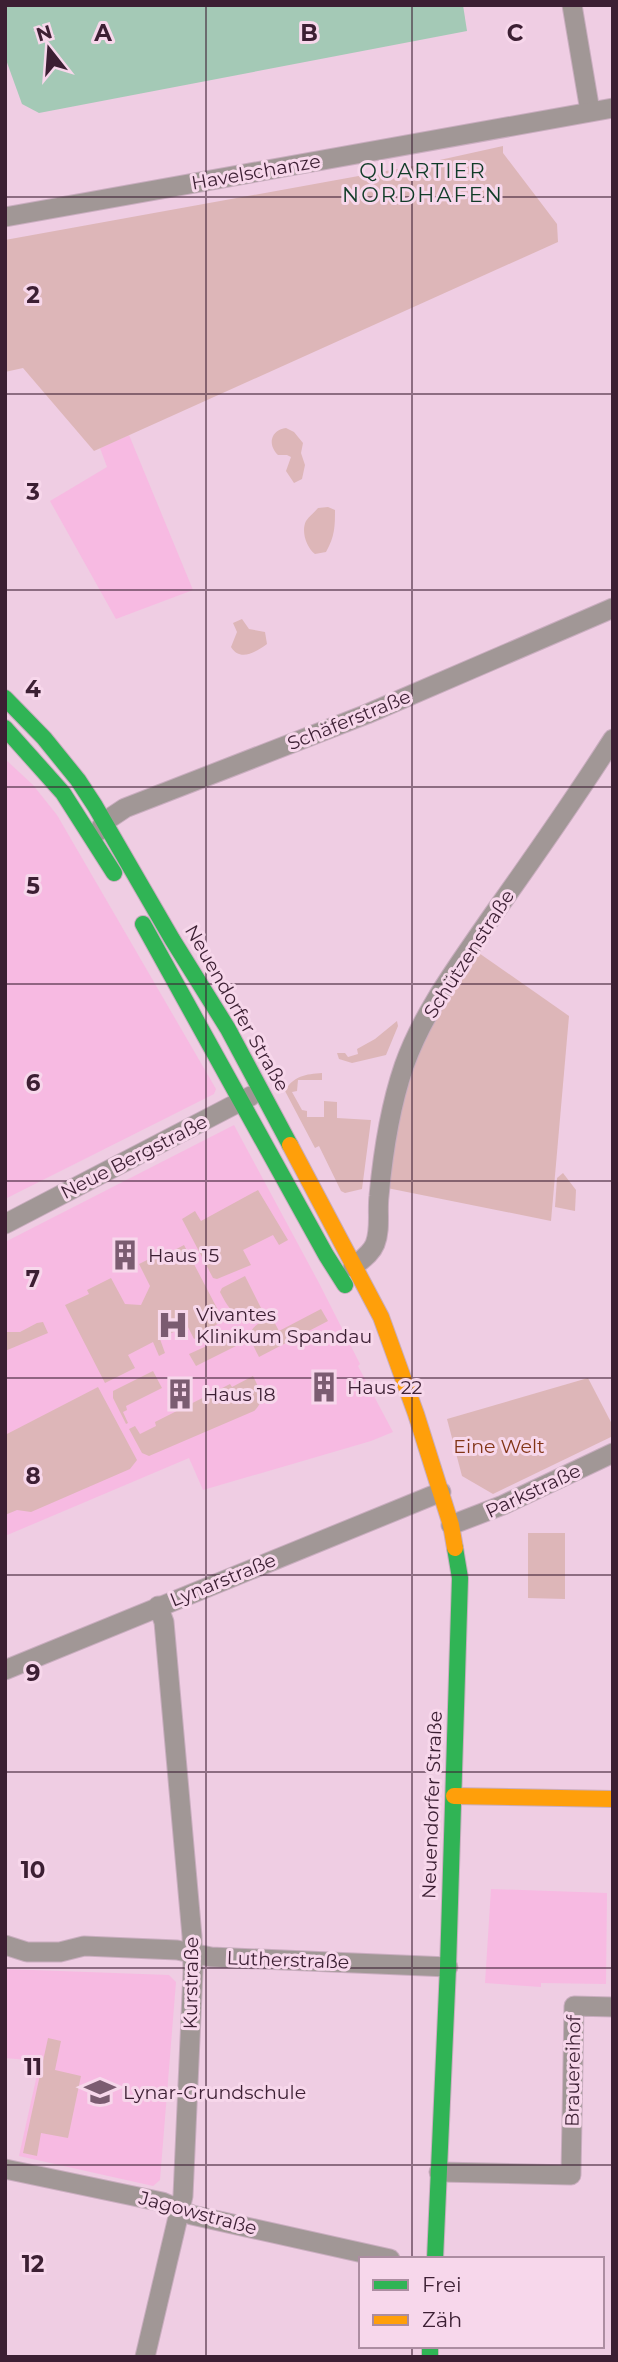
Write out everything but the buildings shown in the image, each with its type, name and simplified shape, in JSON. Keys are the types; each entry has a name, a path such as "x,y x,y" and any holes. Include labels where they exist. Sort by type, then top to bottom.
{"main road":[{"name":"Neuendorfer Straße","path":"5,698 44,738 78,780 208,995 344,1244 346,1271 354,1300 396,1362"},
{"path":"5,729 63,793 122,885"},
{"name":"Neuendorfer Straße","path":"135,909 326,1255 346,1271 381,1317 427,1446 451,1525 460,1577 448,1967 435,2257"},
{"path":"454,1796 613,1799"}],"street":[{"path":"572,5 590,111"},
{"name":"Havelschanze","path":"5,217 613,108"},
{"name":"Schäferstraße","path":"93,839 104,822 125,808 367,714 613,608"},
{"name":"Schützenstraße","path":"346,1271 370,1253 374,1245 378,1232 382,1168 394,1102 404,1066 438,996 613,739"},
{"name":"Neue Bergstraße","path":"5,1224 262,1091"},
{"name":"Parkstraße","path":"451,1525 503,1505 613,1453"},
{"name":"Lynarstraße","path":"5,1670 441,1492"},
{"name":"Kurstraße","path":"145,2357 183,2196 192,1953 164,1622 158,1606"},
{"name":"Lutherstraße","path":"5,1945 27,1952 60,1952 84,1945 177,1950 211,1957 448,1967"},
{"name":"Brauereihof","path":"439,2172 571,2183 574,2006 613,2007"},
{"name":"Jagowstraße","path":"5,2169 162,2202 192,2215 381,2257"}],"shaded area":[{"path":"5,5 463,5 467,31 39,113 22,104 5,57"},
{"path":"129,435 193,590 116,619 50,501 107,467 100,448"},
{"path":"5,759 33,785 57,815 216,1089 214,1094 5,1199"},
{"name":"Vivantes Klinikum Spandau","path":"234,1125 319,1283 393,1432 371,1441 203,1490 189,1458 5,1536 5,1242"},
{"path":"491,1889 607,1893 606,1984 541,1983 541,1987 485,1983"},
{"name":"Lynar-Grundschule","path":"5,1969 169,1975 176,1982 160,2180 153,2186 19,2156 40,2061 5,2058"}],"green space":[{"path":"503,146 503,153 557,224 558,242 94,451 23,368 5,372 5,240 408,167"},
{"path":"286,428 294,432 303,443 301,453 305,465 302,479 294,483 286,471 291,457 278,455 272,446 274,435"},
{"path":"328,507 335,510 333,536 326,552 315,554 305,539 305,525 318,508"},
{"path":"242,619 249,629 265,632 267,644 243,655 231,647 237,632 233,623"},
{"path":"476,951 569,1016 551,1221 387,1188 406,1079 442,1003"},
{"path":"397,1021 398,1026 386,1055 352,1063 339,1059 337,1053 345,1053 348,1057 358,1054 357,1049 375,1039"},
{"path":"322,1073 322,1080 298,1080 297,1091 292,1092 302,1110 307,1111 307,1117 324,1117 324,1101 337,1102 337,1118 371,1120 362,1189 345,1193 341,1191 319,1146 315,1148 285,1091 300,1077"},
{"path":"563,1173 576,1190 575,1211 555,1207 557,1178"},
{"path":"258,1190 288,1240 279,1245 273,1235 243,1250 251,1265 217,1279 213,1278 182,1219 195,1211 201,1221"},
{"path":"184,1245 219,1312 219,1323 194,1339 187,1325 160,1339 165,1353 159,1356 153,1342 128,1355 135,1368 105,1383 65,1305 89,1294 87,1290 111,1278 125,1304 141,1305 150,1286 139,1264"},
{"path":"245,1276 262,1310 241,1315 232,1311 220,1292 222,1288"},
{"path":"321,1309 328,1321 259,1357 250,1337 257,1325 271,1316 279,1331"},
{"path":"43,1322 48,1333 5,1351 5,1332 20,1332"},
{"path":"229,1336 236,1346 196,1366 189,1354"},
{"path":"153,1371 162,1388 126,1406 127,1410 123,1412 128,1423 126,1424 113,1398 113,1391"},
{"path":"253,1376 261,1399 254,1411 149,1456 142,1453 129,1429 135,1426 140,1434 156,1426 155,1422 230,1384 232,1387"},
{"name":"Eine Welt","path":"588,1378 613,1426 613,1436 493,1494 462,1476 447,1419"},
{"path":"98,1387 137,1460 130,1469 31,1512 17,1510 5,1515 5,1435"},
{"path":"528,1533 565,1533 565,1599 528,1598"},
{"path":"48,2038 61,2041 55,2070 81,2076 68,2138 41,2133 37,2156 23,2153"}],"traffic: fast":[{"path":"5,698 44,738 95,806 228,1029 290,1145"},
{"path":"5,728 63,793 114,873"},
{"path":"143,924 345,1285"},
{"path":"435,2257 448,1967 460,1578 455,1548"},
{"path":"430,2348 430,2357"}],"traffic: slow":[{"path":"290,1145 381,1317 416,1414 451,1525 455,1548"},
{"path":"454,1796 613,1799"}],"place":[{"name":"Haus 15","path":"125,1255"},
{"name":"Vivantes Klinikum Spandau","path":"173,1325"},
{"name":"Haus 22","path":"324,1387"},
{"name":"Haus 18","path":"180,1394"},
{"name":"Lynar-Grundschule","path":"100,2092"}],"district":[{"name":"QUARTIER NORDHAFEN","path":"423,182"}]}
